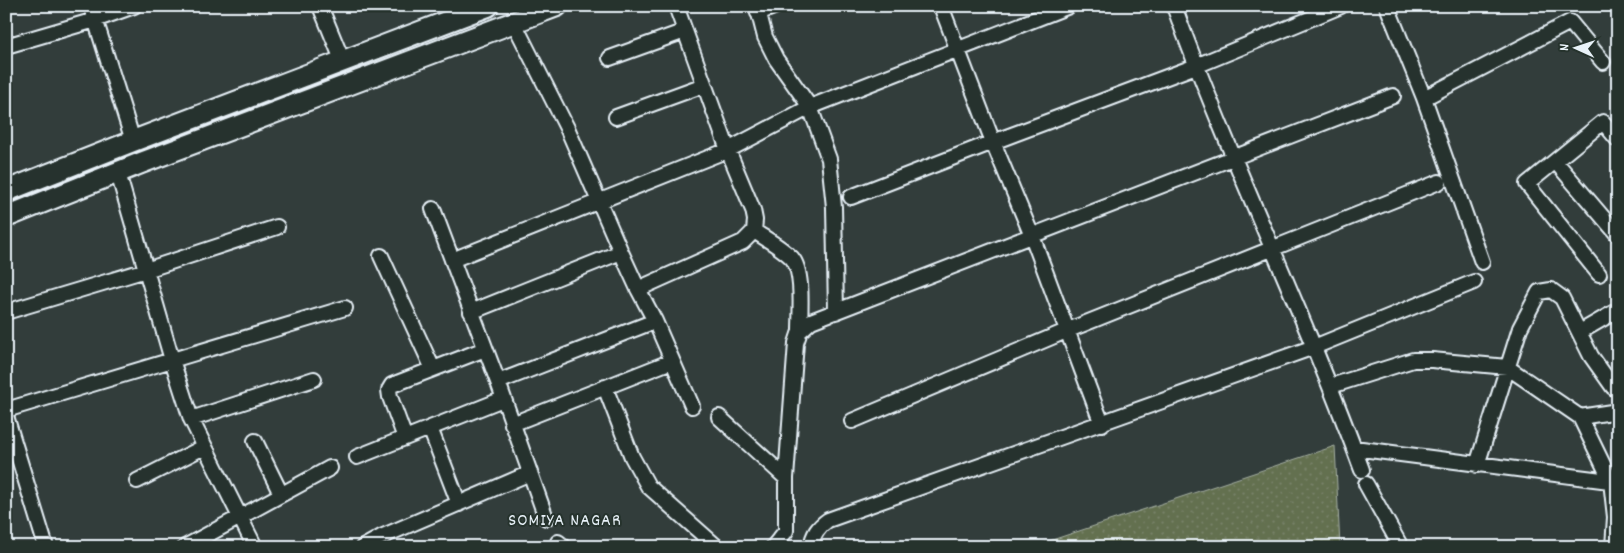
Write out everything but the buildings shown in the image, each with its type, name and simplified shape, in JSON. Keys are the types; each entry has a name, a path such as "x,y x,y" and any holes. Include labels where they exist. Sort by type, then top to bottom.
{"main road":[{"path":"6,191 133,140 488,6"},
{"path":"6,218 118,173 557,6"}],"street":[{"path":"91,6 133,140"},
{"path":"6,46 95,20 134,6"},
{"path":"320,6 343,62"},
{"path":"638,289 743,242 754,230 753,210 728,150 676,6"},
{"path":"776,6 758,9 765,37 776,59 810,107 829,159 834,207 836,312"},
{"path":"941,6 993,142 1032,236 1102,424"},
{"path":"452,260 728,150 810,107 1069,6"},
{"path":"1174,6 1196,66 1234,158 1331,386 1364,477 1401,547"},
{"path":"852,197 1196,66 1341,6"},
{"path":"1387,6 1424,98 1482,262"},
{"path":"1424,98 1570,22 1604,62"},
{"path":"514,23 568,130 621,252 655,322 692,406"},
{"path":"610,58 685,31"},
{"path":"616,118 704,85"},
{"path":"800,331 811,322 836,312 1393,96"},
{"path":"1599,274 1527,184 1603,122 1618,140"},
{"path":"1555,161 1618,235"},
{"path":"118,173 191,419 254,547"},
{"path":"852,421 1066,331 1439,182"},
{"path":"433,209 504,398 546,518"},
{"path":"6,312 146,270 277,227"},
{"path":"754,230 793,260 800,283 800,331 796,342 786,478 786,531 773,547"},
{"path":"471,312 621,252"},
{"path":"381,256 433,369"},
{"path":"811,547 814,534 819,526 828,520 1102,424 1314,346 1474,282"},
{"path":"1477,465 1520,328 1539,292 1551,290 1562,298 1592,356 1613,387 1618,390"},
{"path":"6,410 345,308"},
{"path":"1580,332 1618,310"},
{"path":"498,382 655,322"},
{"path":"405,438 390,397 389,390 392,385 485,348"},
{"path":"1331,386 1414,360 1507,367 1580,417 1614,482 1615,517 1613,547"},
{"path":"512,424 672,361"},
{"path":"191,419 314,379"},
{"path":"605,387 632,457 648,486 717,547"},
{"path":"357,457 504,398"},
{"path":"1580,417 1618,411"},
{"path":"6,416 46,547"},
{"path":"719,417 786,478"},
{"path":"430,428 459,504"},
{"path":"255,441 281,494"},
{"path":"137,481 204,447"},
{"path":"1354,448 1614,482"},
{"path":"185,547 330,468"},
{"path":"363,547 381,537 530,473"}],"green space":[{"path":"1335,446 1340,547 1031,547"}],"district":[{"name":"SOMIYA NAGAR","path":"565,519"}]}
